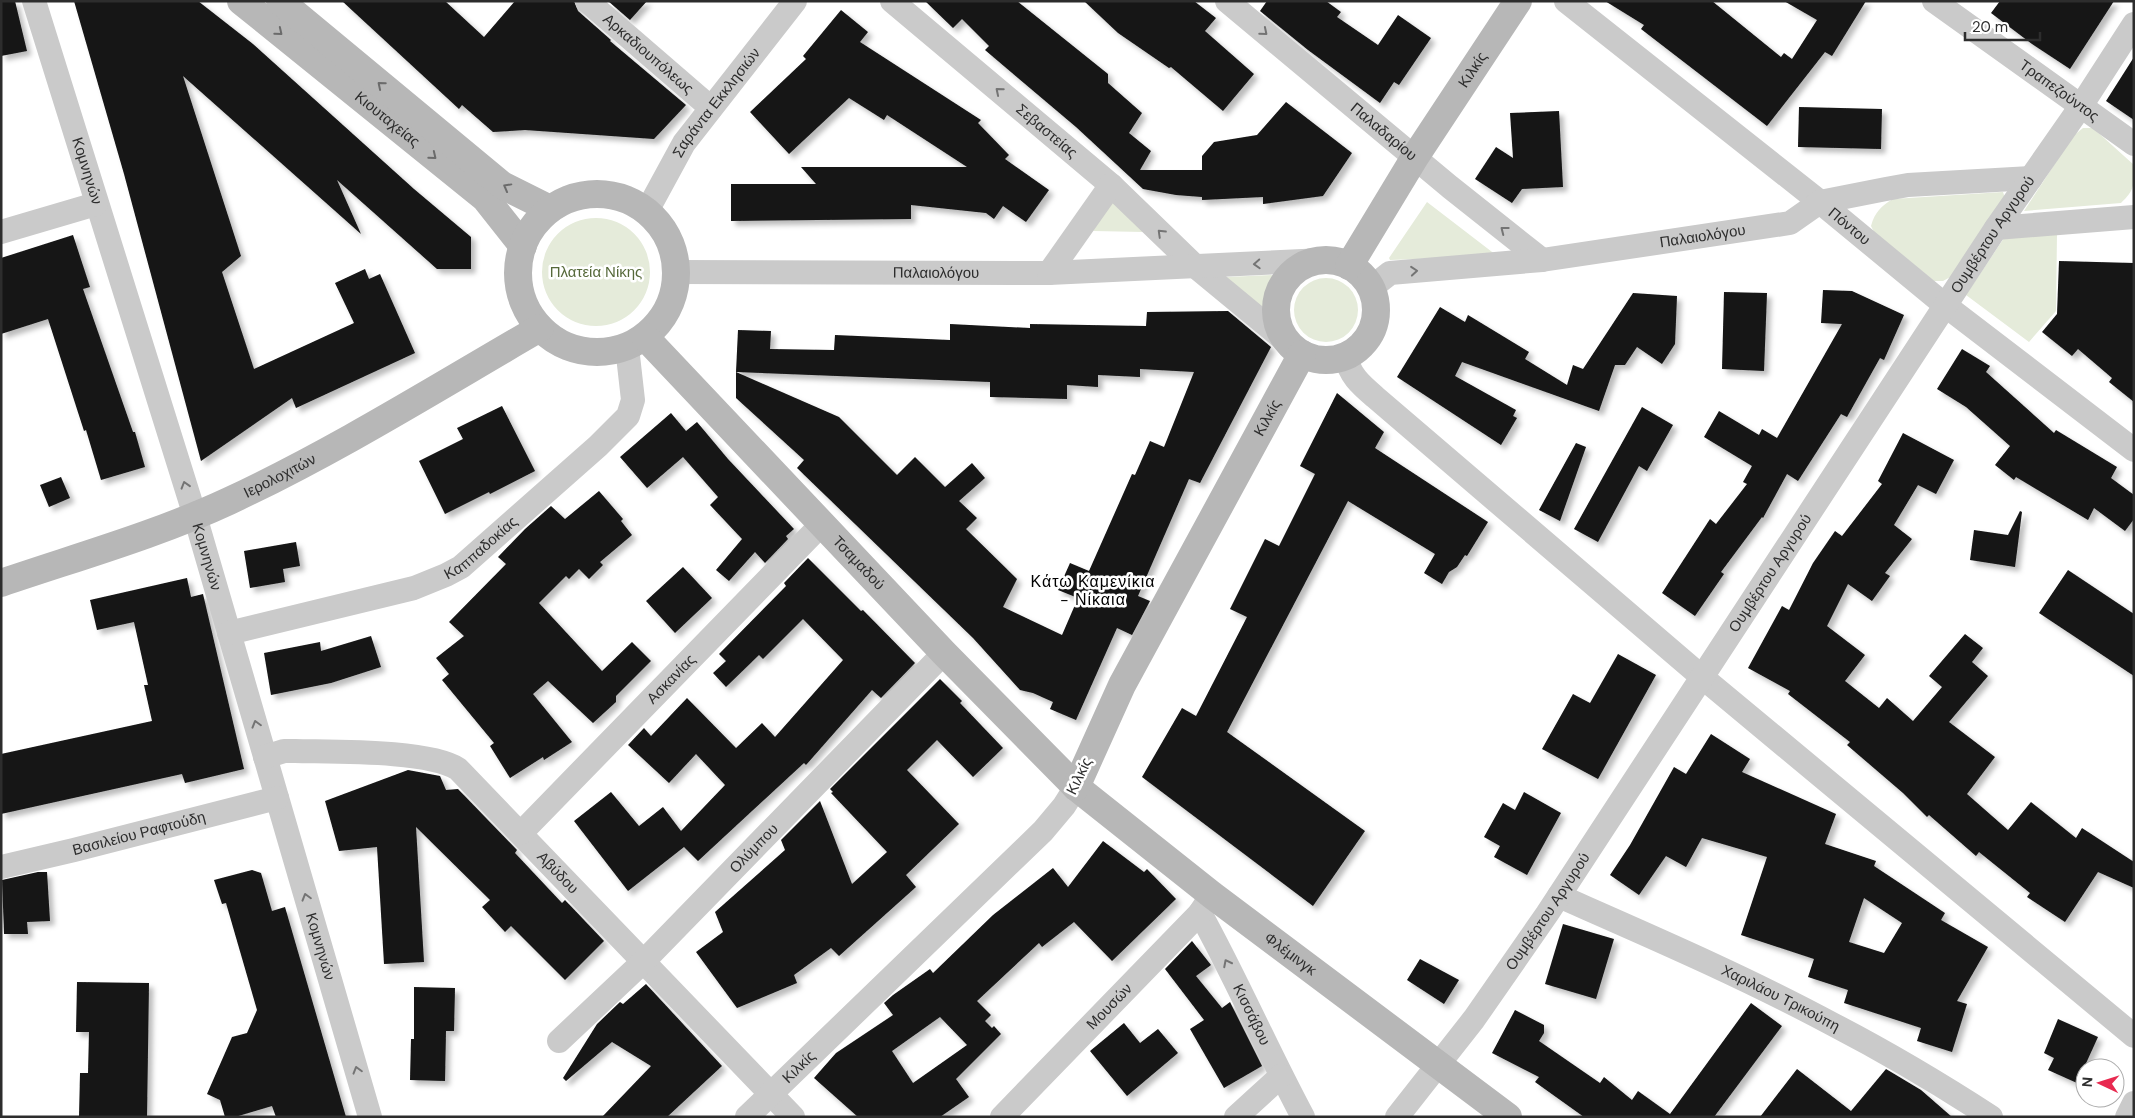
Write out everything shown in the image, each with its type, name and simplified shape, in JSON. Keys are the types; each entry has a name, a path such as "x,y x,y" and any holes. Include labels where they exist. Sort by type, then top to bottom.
{"street":[{"name":"Κομνηνών","path":"34,1 195,516 370,1117"},
{"name":"Κιουταχείας","path":"241,1 485,198 523,246"},
{"name":"Κιουταχείας","path":"280,1 502,185 550,209"},
{"name":"Αρκαδιουπόλεως","path":"587,1 711,108"},
{"name":"Σαράντα Εκκλησιών","path":"647,211 675,157 795,1"},
{"name":"Σεβαστείας","path":"892,1 1111,185 1196,267 1295,348"},
{"name":"Παλαδαρίου","path":"1227,1 1415,158 1542,260"},
{"name":"Κιλκίς","path":"1336,263 1415,158 1518,1"},
{"name":"Πόντου","path":"1566,1 1820,202 1946,306 2134,450"},
{"name":"Τραπεζούντος","path":"1934,1 2134,144"},
{"name":"Ουμβέρτου Αργυρού","path":"1397,1117 1440,1065 1559,896 1996,228 2081,106 2134,24"},
{"name":"Παλαιολόγου","path":"1370,288 1390,273 1542,260 1790,223 1820,202 1908,185 2031,178"},
{"path":"1049,273 1111,185"},
{"path":"599,194 620,197 647,211 661,226 669,239 674,253 676,272 674,294 660,322 636,342 609,352 581,351 554,340 540,328 528,312 521,294 518,265 523,246 534,226 550,209 578,196 599,194"},
{"path":"1,232 96,204"},
{"path":"1996,228 2134,217"},
{"path":"1314,262 1336,263 1359,273 1370,288 1376,306 1373,326 1359,348 1346,356 1327,360 1310,358 1295,348 1279,328 1276,311 1279,293 1289,276 1314,262"},
{"name":"Παλαιολόγου","path":"676,272 1049,273 1336,263"},
{"name":"Ιερολοχιτών","path":"1,583 195,516 283,474 540,328"},
{"name":"Τσαμαδού","path":"636,342 821,524 1076,787"},
{"name":"Καππαδοκίας","path":"229,633 414,588 461,567 598,446 628,416 633,400 636,342"},
{"name":"Κιλκίς","path":"747,1117 1043,831 1064,806 1076,787 1122,685 1295,348"},
{"path":"1346,356 1348,366 1355,379 1375,397 1702,677 2134,1036"},
{"name":"Ασκανίας","path":"521,833 821,524"},
{"name":"Ολύμπου","path":"559,1042 644,961 944,652"},
{"name":"Αβύδου","path":"265,757 284,751 310,751 420,758 449,763 468,777 793,1117"},
{"name":"Φλέμινγκ","path":"1076,787 1206,904 1440,1065 1508,1117"},
{"name":"Βασιλείου Ραφτούδη","path":"1,867 278,798"},
{"name":"Χαριλάου Τρικούπη","path":"1559,896 1713,964 1834,1024 1890,1055 1992,1117"},
{"name":"Κισσάβου","path":"1206,904 1228,965 1281,1076 1303,1117"},
{"name":"Μουσών","path":"1002,1117 1206,904"},
{"path":"1236,1117 1281,1076"},
{"path":"2126,1117 2134,1103"}],"green space":[{"path":"2083,128 2093,128 2134,165 2134,182 2129,194 2121,203 2024,211 2073,136"},
{"path":"2003,192 2005,198 1954,275 1943,281 1934,281 1874,232 1871,226 1879,210 1893,199"},
{"path":"1112,200 1144,232 1093,231"},
{"path":"1427,202 1496,255 1390,260 1389,258"},
{"name":"Πλατεία Νίκης","path":"596,218 617,222 634,234 646,251 650,272 646,293 634,310 617,322 596,326 575,322 558,310 546,293 542,272 546,251 558,234 575,222"},
{"path":"2057,234 2056,311 2029,342 1966,295 2004,238"},
{"path":"1273,275 1263,308 1226,277"},
{"path":"1326,278 1344,284 1352,292 1358,310 1352,328 1344,336 1326,342 1308,336 1300,328 1294,310 1300,292 1308,284"}],"building":[{"path":"1,1 15,1 27,51 1,56"},
{"path":"74,1 198,1 253,44 414,189 471,237 471,269 437,269 337,180 361,234 183,76 241,256 222,272 254,369 354,323 335,283 365,269 369,279 380,274 415,353 296,408 292,398 201,461 124,174"},
{"path":"342,1 445,1 484,37 515,1 574,1 578,11 610,41 686,105 654,139 525,130 493,132 462,105 459,109"},
{"path":"608,1 647,1 630,20"},
{"path":"925,1 1017,1 1108,74 1108,83 1142,113 1129,133 1151,151 1140,170 1202,170 1202,156 1214,142 1257,135 1286,102 1352,153 1323,196 1263,204 1263,197 1202,200 1202,197 1176,195 1143,189 1076,127 985,50 989,46 962,19 953,28"},
{"path":"1084,1 1194,1 1216,18 1205,31 1254,74 1223,111 1171,67 1169,68 1118,33"},
{"path":"1267,1 1326,1 1341,12 1337,17 1378,45 1398,15 1431,38 1399,85 1394,82 1380,103 1308,50 1260,11"},
{"path":"1605,1 1712,1 1781,57 1784,53 1792,59 1817,20 1784,1 1866,1 1832,56 1825,52 1767,126 1641,29 1644,25"},
{"path":"2000,1 2114,1 2070,69 2032,44 1991,13"},
{"path":"841,10 868,32 860,42 981,120 978,123 1009,155 1005,159 1049,190 1026,222 1003,206 994,219 986,213 911,205 911,219 731,221 731,184 816,184 801,167 967,167 887,115 884,120 849,98 789,154 750,112 806,59 803,56"},
{"path":"2134,57 2134,120 2106,101"},
{"path":"1799,107 1882,109 1881,149 1798,147"},
{"path":"1559,111 1563,187 1522,189 1512,203 1475,179 1496,147 1513,158 1510,113"},
{"path":"73,235 90,287 83,289 133,432 135,432 145,467 101,480 48,319 1,334 1,258"},
{"path":"2059,261 2134,263 2134,402 2109,382 2112,378 2078,349 2072,356 2042,332 2057,314"},
{"path":"1823,290 1852,291 1904,315 1884,360 1880,358 1847,417 1841,414 1798,481 1787,474 1763,518 1721,572 1724,574 1695,616 1662,593 1710,519 1716,524 1747,484 1743,482 1752,466 1704,437 1719,411 1759,435 1762,429 1777,438 1842,324 1821,323"},
{"path":"1724,292 1767,293 1764,371 1722,369"},
{"path":"1633,293 1677,296 1675,344 1662,364 1637,347 1625,365 1615,365 1599,411 1462,362 1455,376 1516,410 1513,416 1517,418 1501,445 1397,377 1440,307 1465,322 1468,315 1529,352 1525,359 1567,385 1573,365 1583,369"},
{"path":"1228,311 1271,347 1200,483 1189,479 1138,596 1150,601 1132,635 1117,628 1076,720 1050,709 1053,702 1033,693 1020,690 973,638 797,468 804,460 736,398 736,372 738,330 771,331 770,349 834,350 835,335 950,340 950,324 1030,328 1030,324 1146,326 1147,312","holes":["1140,369 1194,372 1164,447 1150,441 1135,475 1132,474 1089,571 1070,563 1058,590 1078,598 1062,635 1003,607 1017,579 966,529 977,518 959,501 985,478 972,463 945,487 915,457 897,475 839,417 736,372 990,382 990,397 1067,399 1067,385 1098,387 1098,375 1140,377"]},
{"path":"1962,349 1990,366 1986,372 2054,433 2056,430 2117,467 2111,478 2134,495 2134,519 2125,531 2094,508 2088,520 2016,477 2014,480 1995,465 2010,446 1966,407 1937,389"},
{"path":"1337,393 1384,432 1375,448 1488,522 1467,556 1465,555 1457,567 1449,572 1442,584 1424,573 1435,554 1348,501 1227,732 1365,831 1313,906 1142,777 1182,708 1196,716 1247,617 1230,609 1265,539 1279,546 1315,474 1300,466"},
{"path":"502,406 535,471 445,514 419,461 463,439 457,428"},
{"path":"1642,407 1673,425 1647,471 1639,466 1598,542 1574,529"},
{"path":"671,413 686,431 697,422 728,459 794,529 786,536 788,539 765,563 755,552 729,581 716,570 742,539 710,505 718,497 683,457 647,488 620,457"},
{"path":"1903,433 1954,460 1936,494 1918,485 1894,525 1912,539 1885,573 1890,576 1872,601 1848,584 1827,626 1865,655 1845,681 1879,708 1887,698 1913,721 1942,687 1929,676 1965,634 1983,648 1972,662 1988,676 1949,722 1995,757 1967,794 2008,830 2031,802 2076,838 2082,828 2134,862 2134,888 2098,872 2065,922 2027,897 2030,893 1979,852 1976,856 1929,815 1927,817 1903,793 1847,745 1850,742 1788,694 1790,691 1748,668 1782,606 1789,610 1813,563 1835,531 1842,536 1882,484 1878,481"},
{"path":"1576,443 1586,447 1560,521 1539,510"},
{"path":"61,477 70,498 49,507 40,485"},
{"path":"599,491 623,519 621,521 632,535 600,562 603,565 589,579 579,569 569,579 566,576 539,603 602,671 632,642 651,661 616,696 616,702 593,723 548,681 533,694 572,742 544,760 543,757 510,778 490,746 494,743 442,680 449,674 436,658 464,636 449,622 506,564 498,557 525,529 551,506 565,519"},
{"path":"2020,511 2022,512 2015,567 1970,560 1974,530 2008,535"},
{"path":"296,542 300,566 283,569 285,582 250,588 244,551"},
{"path":"808,558 915,663 881,698 872,690 806,765 804,763 698,861 684,847 628,891 574,821 611,792 639,826 663,807 681,831 725,785 696,754 669,783 628,745 644,728 651,736 687,698 736,748 762,723 775,737 843,660 803,619 763,659 759,655 726,687 713,673 726,661 719,654 786,586 784,583"},
{"path":"683,567 712,598 675,633 646,601"},
{"path":"2068,570 2134,614 2134,676 2039,613"},
{"path":"187,578 191,597 203,594 244,769 185,783 182,774 1,814 1,754 152,721 144,685 148,685 134,622 97,630 90,600"},
{"path":"371,636 381,667 331,683 271,695 264,653 320,642 321,651"},
{"path":"1618,654 1656,675 1598,779 1542,749 1573,694 1590,703"},
{"path":"940,679 1003,748 973,777 937,740 907,770 959,824 906,875 916,887 839,956 831,948 794,975 797,983 737,1008 696,952 723,932 715,912 785,850 781,840 820,801 852,884 887,852 831,793 833,792 830,789"},
{"path":"1711,734 1750,759 1742,772 1836,814 1825,844 1876,861 1874,866 1945,913 1941,920 1988,947 1957,1001 1967,1004 1952,1052 1917,1041 1921,1028 1844,1003 1848,990 1808,977 1814,959 1741,935 1767,857 1702,838 1686,867 1666,856 1639,895 1610,875 1630,845 1674,767 1686,774","holes":["1864,898 1902,923 1884,953 1849,942"]},
{"path":"408,770 440,776 446,790 458,789 517,850 515,853 562,903 565,900 604,941 565,980 511,926 505,932 482,907 490,900 416,827 424,962 384,964 377,847 339,851 325,801"},
{"path":"1524,792 1561,813 1527,875 1494,857 1500,846 1484,837 1503,803 1515,810"},
{"path":"1103,841 1144,872 1147,869 1176,899 1112,961 1074,922 1042,947 1039,943 977,1001 991,1015 985,1021 992,1028 994,1026 1001,1034 956,1079 969,1097 940,1117 858,1117 814,1078 836,1053 893,1015 884,1003 893,995 930,969 933,973 993,915 1053,868 1068,887","holes":["940,1017 967,1045 913,1083 892,1051"]},
{"path":"252,870 261,873 272,911 285,907 346,1117 276,1117 272,1106 235,1117 225,1117 220,1100 207,1094 232,1037 247,1033 257,1010 226,903 222,904 214,880"},
{"path":"38,872 47,872 50,921 27,922 28,934 4,934 2,880"},
{"path":"1563,924 1614,939 1596,999 1545,984"},
{"path":"1192,941 1211,965 1196,976 1222,1008 1230,1002 1262,1066 1224,1088 1190,1029 1204,1020 1165,969"},
{"path":"1420,959 1459,980 1444,1004 1407,980"},
{"path":"77,982 149,983 147,1117 79,1117 80,1073 88,1073 89,1032 76,1032"},
{"path":"646,984 722,1066 667,1117 602,1117 651,1066 612,1042 566,1081 563,1078 597,1024 620,1002 623,1004"},
{"path":"414,987 455,988 454,1031 446,1031 445,1081 410,1080 411,1039 414,1039"},
{"path":"1751,1003 1782,1026 1714,1117 1584,1117 1535,1082 1539,1077 1492,1053 1515,1010 1544,1025 1544,1033 1539,1041 1600,1083 1604,1077 1632,1100 1638,1091 1670,1114"},
{"path":"2058,1019 2098,1037 2088,1058 2075,1058 2075,1082 2048,1070 2054,1058 2044,1053"},
{"path":"1124,1023 1140,1043 1158,1029 1178,1053 1127,1096 1090,1051"},
{"path":"1797,1069 1851,1111 1886,1069 1921,1090 1952,1117 1760,1117"}],"district":[{"name":"Κάτω Καμενίκια - Νίκαια","path":"1093,590"}]}
